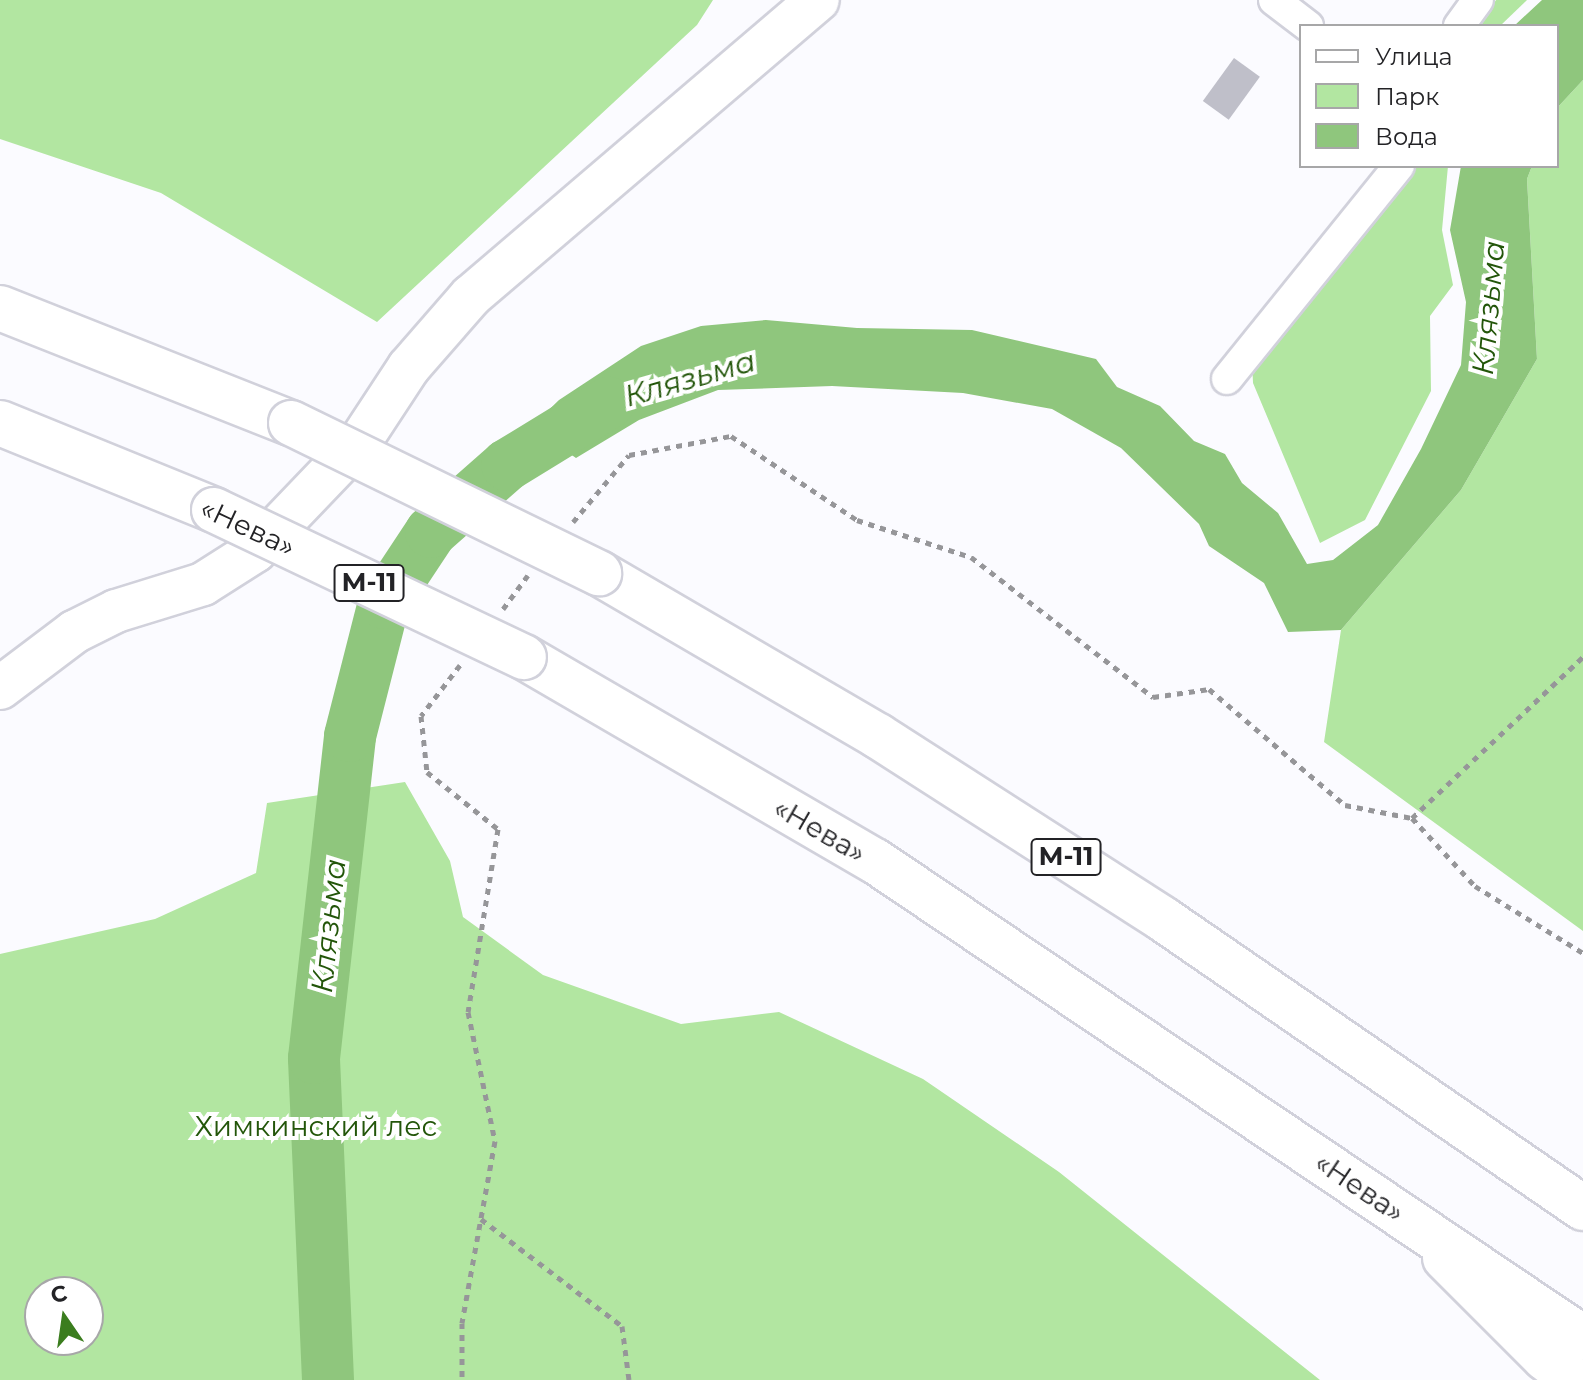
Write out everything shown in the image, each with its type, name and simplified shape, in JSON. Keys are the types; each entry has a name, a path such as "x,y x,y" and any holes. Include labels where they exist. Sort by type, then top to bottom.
{"main road":[{"name":"М-11","path":"0,308 291,423 599,573 878,736 1125,894 1583,1208"},
{"name":"«Нева»","path":"0,423 214,510 524,657 875,861 1583,1338"},
{"name":"М-11","path":"1518,1164 1583,1193"},
{"path":"1403,1216 1545,1358 1573,1380"}],"street":[{"path":"0,688 74,632 116,611 203,584 255,551 361,440 409,367 471,296 818,0"},
{"path":"1274,0 1305,24"},
{"path":"1460,24 1478,0"},
{"path":"1227,379 1397,168"}],"path":[{"path":"731,436 857,520 971,557 1153,697 1209,689 1345,805 1412,818 1475,886 1583,953"},
{"path":"1412,818 1583,657"},
{"path":"427,772 498,829 468,1012 495,1141 462,1323 462,1380"},
{"path":"481,1219 622,1326 629,1380"}],"green space":[{"path":"0,0 713,0 697,25 377,322 161,193 0,139"},
{"path":"1496,0 1527,0 1502,24 1480,24"},
{"path":"1583,80 1583,931 1324,742 1341,630 1461,490 1537,359 1527,179 1531,168 1559,168 1559,106"},
{"path":"1398,168 1448,168 1442,230 1453,285 1430,316 1431,391 1365,520 1320,543 1253,383 1252,359"},
{"name":"Химкинский лес","path":"405,782 450,861 463,917 543,975 681,1024 779,1012 923,1079 1059,1172 1320,1380 0,1380 0,954 155,919 256,873 267,803"}],"water":[{"path":"1542,0 1583,0 1583,80 1559,106 1559,24 1516,24"},
{"path":"1461,168 1531,168 1527,179 1537,359 1461,490 1341,630 1288,632 1264,583 1209,546 1199,524 1121,448 1052,409 963,393 832,386 718,390 639,420 576,458 531,427 559,400 641,346 701,326 766,320 857,328 972,330 1096,359 1117,387 1160,406 1194,441 1225,454 1242,483 1278,513 1307,564 1333,560 1378,525 1421,449 1461,365 1466,302 1450,230"}],"building":[{"path":"1234,58 1260,77 1229,120 1203,101"}],"waterway":[{"name":"Клязьма","path":"328,1380 314,1058 350,736 384,603 431,532 507,465 608,403"}]}
